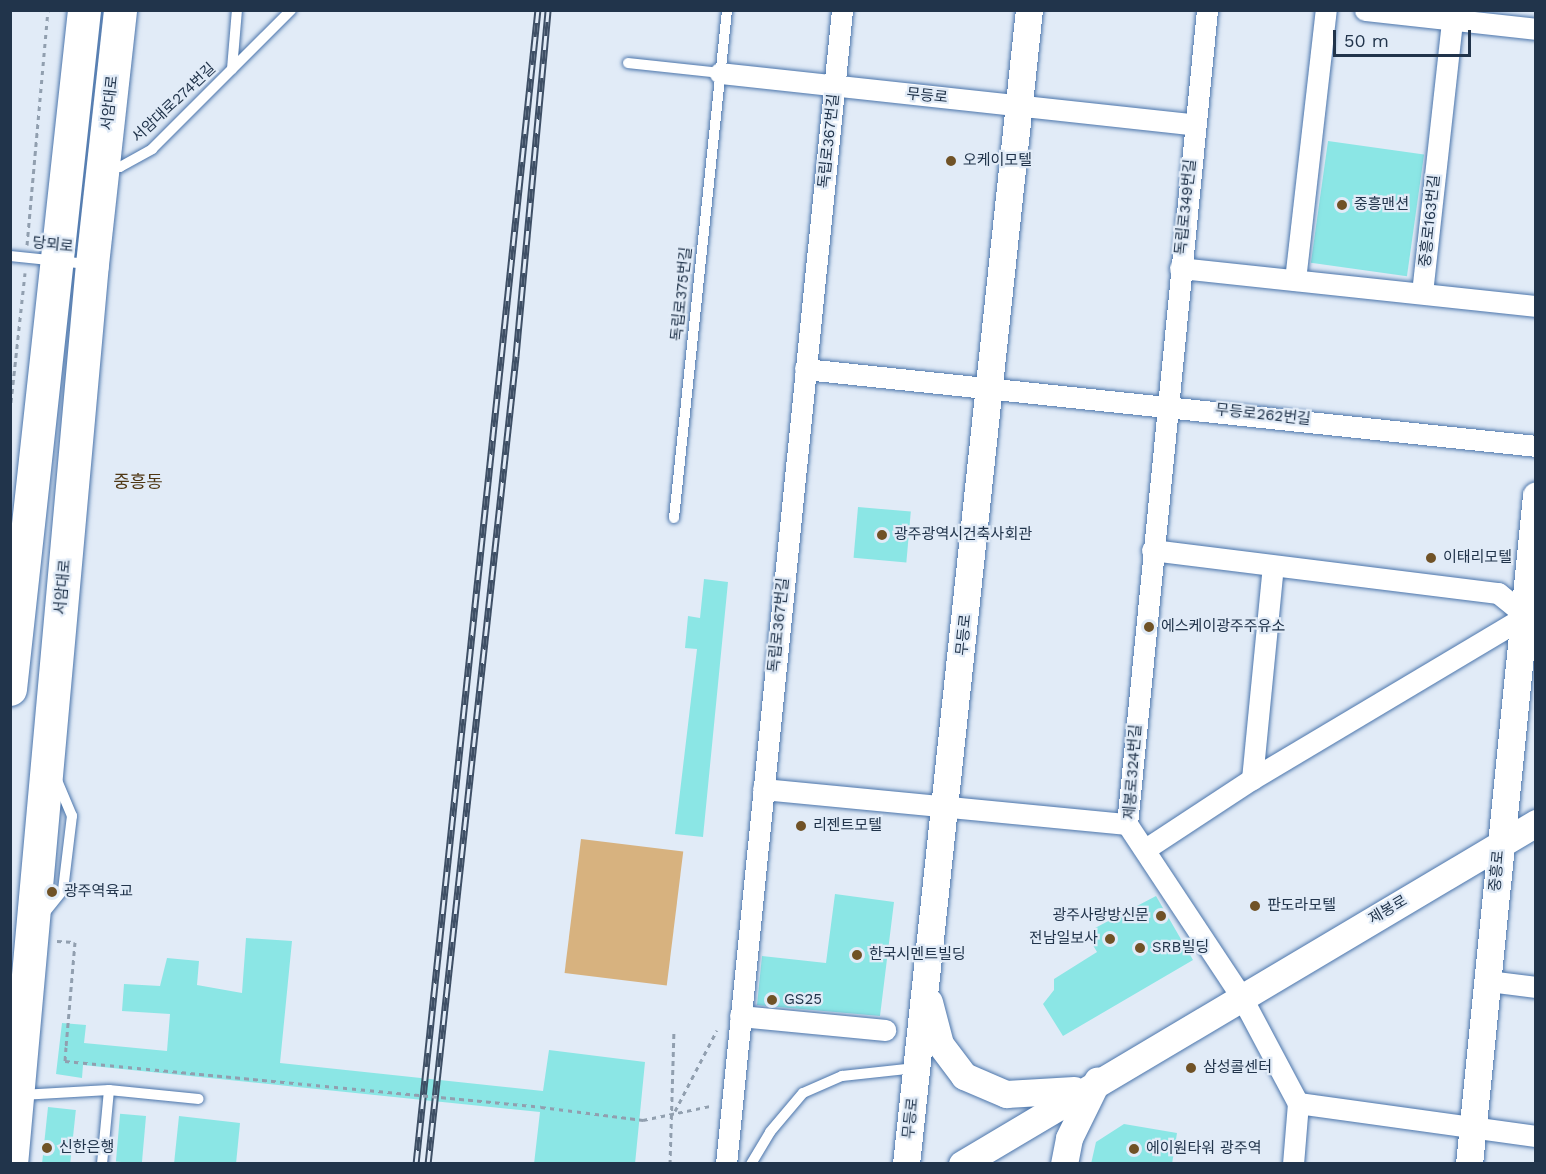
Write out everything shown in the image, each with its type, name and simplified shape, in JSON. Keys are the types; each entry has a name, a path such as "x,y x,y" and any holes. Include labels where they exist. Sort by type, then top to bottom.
{"main road":[{"path":"10,689 40,259 84,10"},
{"name":"서암대로","path":"11,1164 92,264 120,10"}],"street":[{"name":"독립로367번길","path":"726,1164 842,10"},
{"name":"무등로","path":"906,1164 991,390 1029,10"},
{"name":"독립로349번길","path":"1165,404 1207,10"},
{"path":"1294,280 1326,10"},
{"path":"1365,10 1453,15 1536,29"},
{"name":"중흥로163번길","path":"1422,293 1453,15"},
{"name":"독립로367번길","path":"720,73 834,86"},
{"name":"무등로","path":"834,86 1195,125"},
{"path":"1180,268 1536,306"},
{"name":"무등로262번길","path":"805,369 991,390 1165,404 1536,446"},
{"name":"제봉로324번길","path":"1165,404 1127,824 1147,848 1241,996"},
{"name":"중흥로","path":"1469,1164 1499,845 1530,612 1536,495"},
{"path":"1147,848 1252,779 1530,612 1498,593 1152,550"},
{"path":"1252,779 1273,566"},
{"path":"763,789 1127,824"},
{"name":"제봉로","path":"962,1164 1089,1085 1536,823"},
{"path":"925,981 940,1044 964,1076 1006,1094 1089,1085 1069,1138 1064,1164"},
{"path":"1488,981 1536,987"},
{"path":"1241,996 1298,1103 1293,1164"},
{"path":"740,1016 885,1030"},
{"path":"1298,1103 1536,1136"}],"lane":[{"name":"서암대로274번길","path":"232,69 237,10"},
{"name":"서암대로274번길","path":"103,166 120,167 152,149 291,10"},
{"name":"독립로375번길","path":"674,518 727,10"},
{"path":"628,63 720,73"},
{"name":"당뫼로","path":"10,256 92,264"},
{"path":"752,1164 770,1132 803,1093 842,1076 916,1068"},
{"path":"102,1164 108,1090"},
{"path":"18,1095 108,1090 199,1099"}],"path":[{"path":"10,411 40,259 48,10"},
{"path":"32,934 75,942 65,1061 541,1107 643,1120 710,1106"},
{"path":"674,1114 717,1030"},
{"path":"670,1164 674,1114 674,1031"}],"shaded area":[{"path":"581,839 683,852 667,986 565,973"}],"building":[{"path":"1328,141 1424,154 1407,276 1311,263"},
{"name":"광주광역시건축사회관","path":"858,507 911,512 906,562 854,558"},
{"path":"704,579 728,582 703,837 675,834 697,649 685,648 688,616 700,618"},
{"name":"한국시멘트빌딩","path":"835,894 894,902 880,1016 757,1005 762,956 826,963"},
{"name":"SRB빌딩","path":"1156,896 1193,960 1063,1036 1043,1004 1054,990 1054,979 1097,952 1088,937 1097,931 1095,928"},
{"path":"246,938 292,941 280,1063 543,1091 549,1050 645,1062 635,1164 534,1164 540,1112 83,1065 82,1078 56,1074 62,1023 86,1025 84,1043 167,1051 170,1014 122,1011 124,984 160,986 167,958 199,961 197,985 242,993"},
{"path":"48,1107 76,1110 70,1164 42,1164"},
{"path":"120,1114 146,1116 142,1164 116,1162"},
{"path":"179,1116 240,1123 236,1164 174,1164"},
{"name":"에이원타워 광주역","path":"1124,1124 1177,1133 1172,1164 1091,1164 1096,1142"}],"railway":[{"path":"416,1164 538,10"},
{"path":"428,1164 516,356 548,10"}],"place":[{"name":"오케이모텔","path":"951,161"},
{"name":"중흥맨션","path":"1342,205"},
{"name":"광주광역시건축사회관","path":"882,535"},
{"name":"이태리모텔","path":"1431,558"},
{"name":"에스케이광주주유소","path":"1149,627"},
{"name":"리젠트모텔","path":"801,826"},
{"name":"광주역육교","path":"52,892"},
{"name":"판도라모텔","path":"1255,906"},
{"name":"광주사랑방신문","path":"1161,916"},
{"name":"전남일보사","path":"1110,939"},
{"name":"SRB빌딩","path":"1140,948"},
{"name":"한국시멘트빌딩","path":"857,955"},
{"name":"GS25","path":"772,1000"},
{"name":"삼성콜센터","path":"1191,1068"},
{"name":"신한은행","path":"47,1148"},
{"name":"에이원타워 광주역","path":"1134,1149"}],"district":[{"name":"중흥동","path":"138,482"}]}
